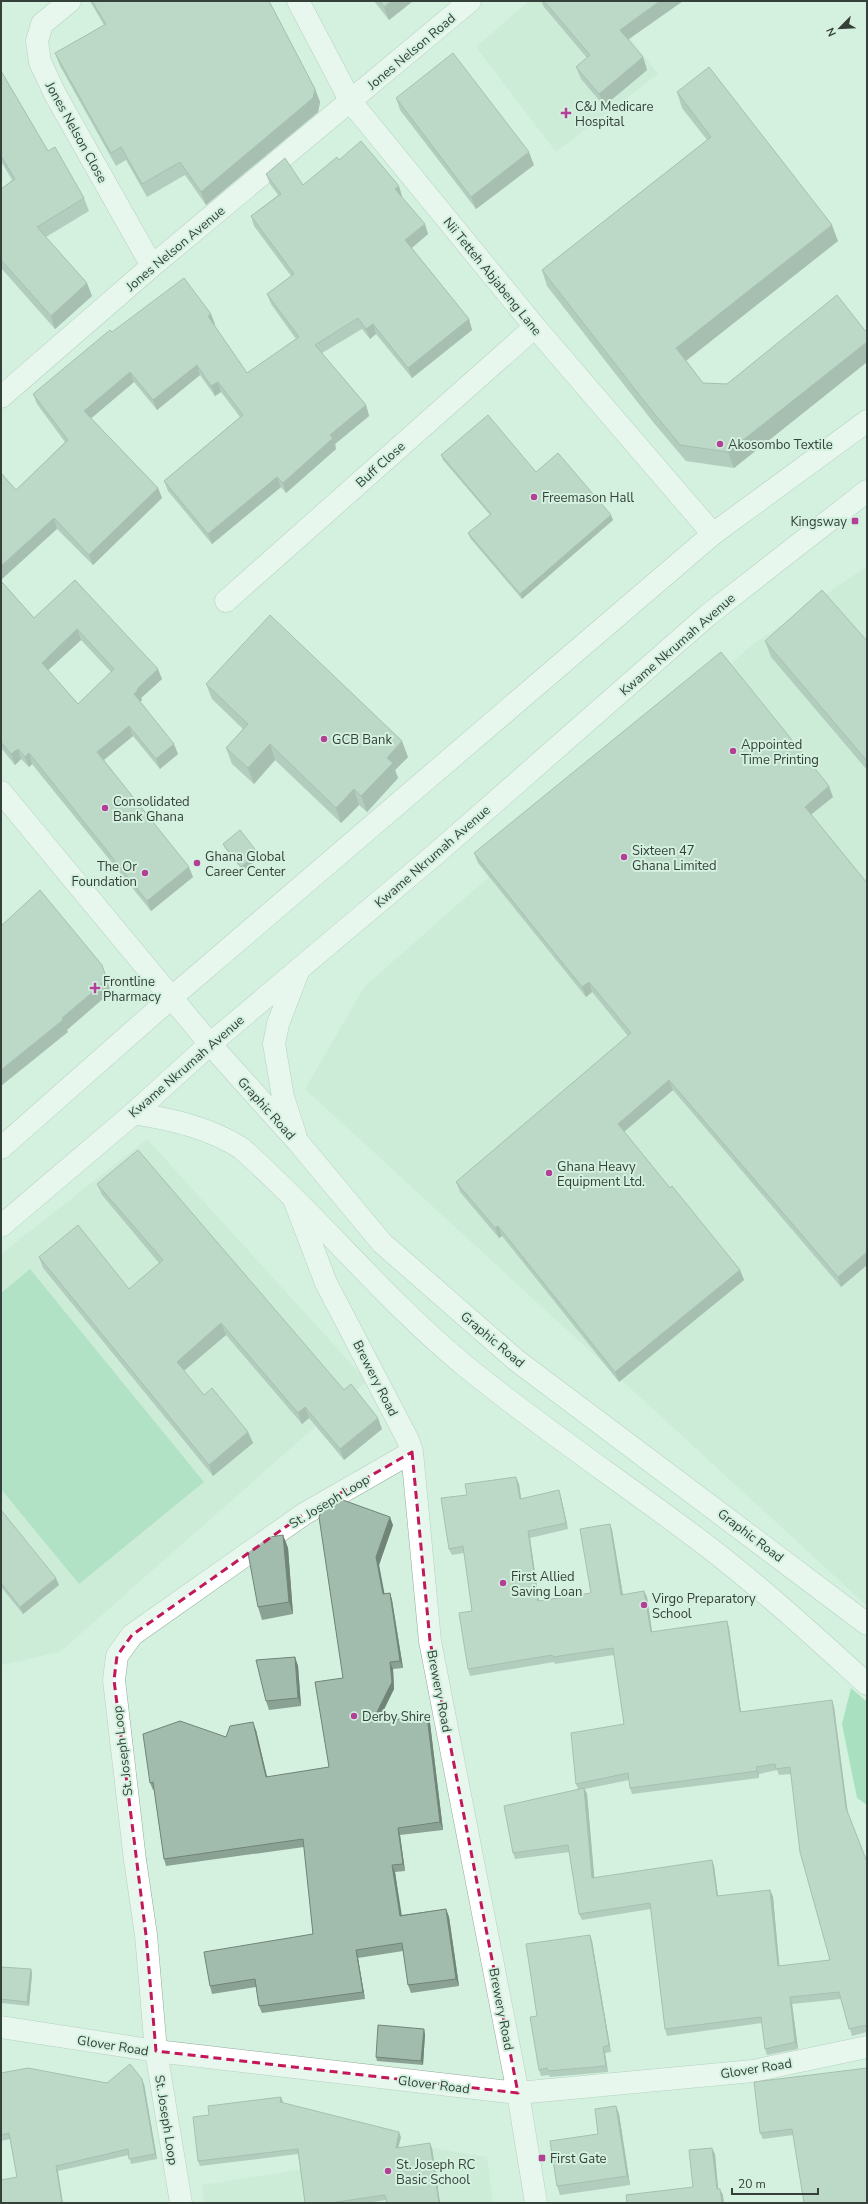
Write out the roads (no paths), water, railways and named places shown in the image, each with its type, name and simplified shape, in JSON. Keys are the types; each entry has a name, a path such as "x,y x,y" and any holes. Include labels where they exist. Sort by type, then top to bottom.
{"street":[{"name":"Jones Nelson Close","path":"70,1 42,24 37,41 40,62 55,94 152,266"},
{"name":"Nii Tetteh Abjabeng Lane","path":"298,1 351,102 535,327 713,534"},
{"name":"Jones Nelson Road","path":"351,102 470,1"},
{"name":"Jones Nelson Avenue","path":"1,397 152,266 351,102"},
{"name":"Buff Close","path":"226,600 535,327"},
{"path":"1,1148 171,998 713,534 867,421"},
{"name":"Kwame Nkrumah Avenue","path":"1,1226 134,1113 210,1044 438,852 708,615 867,491"},
{"name":"Graphic Road","path":"1,792 171,998 298,1142 382,1243 516,1360 867,1624"},
{"path":"298,1142 283,1097 274,1044 278,1024 299,969"},
{"path":"134,1113 186,1123 224,1137 250,1156 403,1310 464,1365 596,1466 707,1546 784,1608 867,1684"},
{"name":"Brewery Road","path":"294,1199 326,1283 371,1367 408,1440 412,1452 430,1641 518,2093 536,2203"},
{"name":"St. Joseph Loop","path":"180,2203 156,2052 146,1935 134,1860 114,1680 118,1656 132,1635 304,1514 412,1452"},
{"name":"Glover Road","path":"1,2027 156,2052 518,2093 753,2071 867,2047"}],"place":[{"name":"C&J Medicare Hospital","path":"566,113"},
{"name":"Akosombo Textile","path":"720,444"},
{"name":"Freemason Hall","path":"534,497"},
{"name":"Kingsway","path":"855,521"},
{"name":"GCB Bank","path":"324,739"},
{"name":"Appointed Time Printing","path":"733,751"},
{"name":"Consolidated Bank Ghana","path":"105,808"},
{"name":"Sixteen 47 Ghana Limited","path":"624,857"},
{"name":"Ghana Global Career Center","path":"197,863"},
{"name":"The Or Foundation","path":"145,873"},
{"name":"Frontline Pharmacy","path":"95,988"},
{"name":"Ghana Heavy Equipment Ltd.","path":"549,1173"},
{"name":"First Allied Saving Loan","path":"503,1583"},
{"name":"Virgo Preparatory School","path":"644,1605"},
{"name":"Derby Shire","path":"354,1716"},
{"name":"First Gate","path":"542,2158"},
{"name":"St. Joseph RC Basic School","path":"388,2171"}]}
